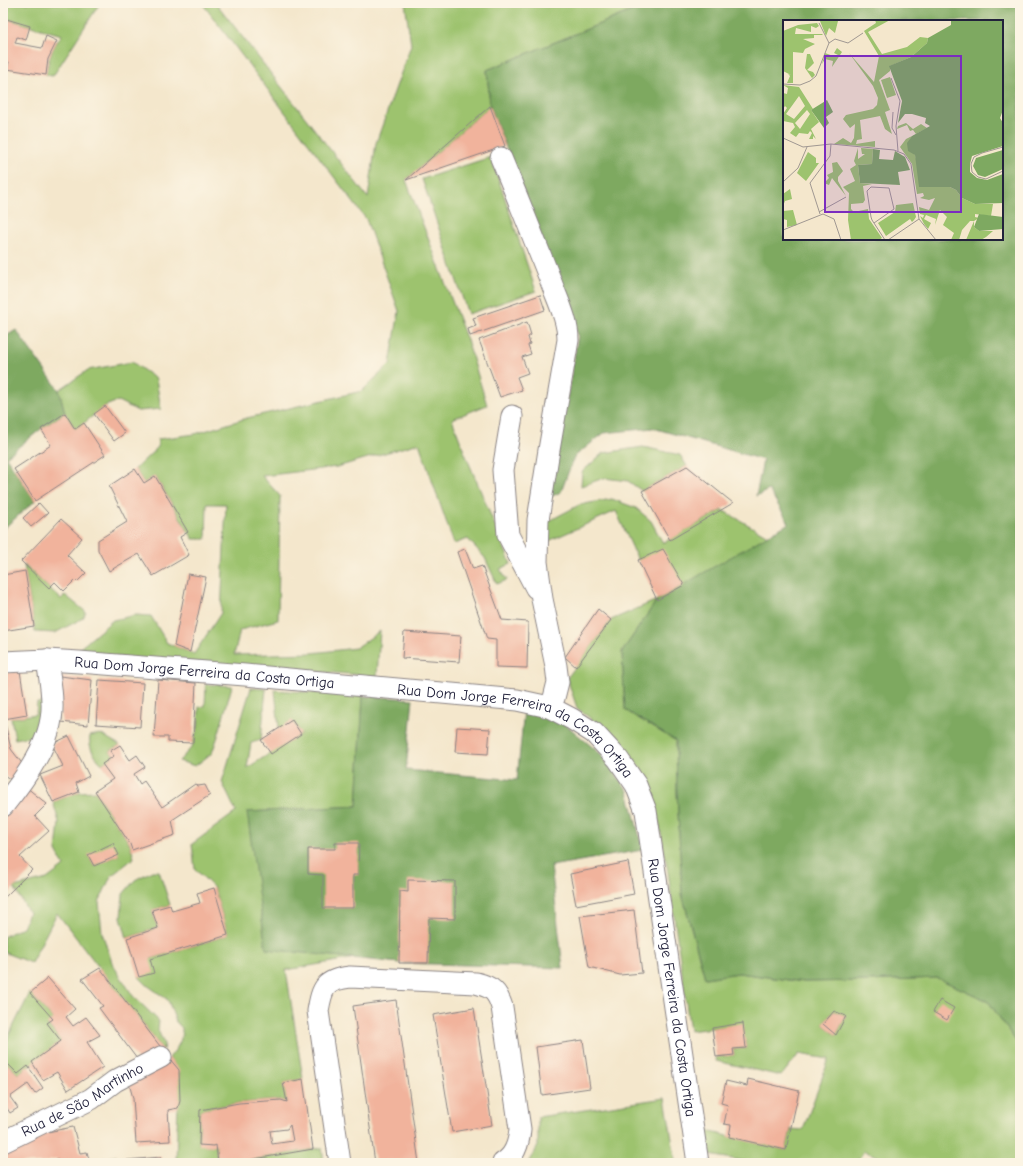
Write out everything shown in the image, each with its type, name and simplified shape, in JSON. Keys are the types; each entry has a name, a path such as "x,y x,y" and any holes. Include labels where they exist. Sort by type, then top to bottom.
{"street":[{"path":"501,158 527,219 568,331 568,340 538,520 537,562 542,599 558,682 554,698 549,707"},
{"path":"512,416 503,470 508,535 542,599"},
{"path":"3,806 22,782 42,748 51,723 53,704 47,660"},
{"name":"Rua Dom Jorge Ferreira da Costa Ortiga","path":"3,662 47,660 245,675 484,696 517,700 549,707 594,733 618,759 636,785 646,811 698,1163"},
{"path":"340,1163 318,1011 320,996 326,985 336,979 350,976 476,983 486,985 494,990 499,997 502,1007 520,1129 517,1145 513,1153 503,1163"},
{"name":"Rua de São Martinho","path":"3,1142 91,1099 115,1082 161,1057"}],"green space":[{"path":"3,3 80,3 86,6 89,3 100,3 53,76 46,75 48,64 53,49 62,35 3,18"},
{"path":"202,3 216,3 368,198 376,143 411,45 405,3 647,3 646,5 487,70 490,106 406,180 468,343 487,405 452,419 511,564 500,569 507,580 497,584 485,558 468,539 454,544 419,443 337,467 262,476 280,496 278,620 240,630 234,655 312,653 356,648 380,631 377,676 73,654 113,620 136,615 151,616 167,643 194,654 221,613 226,504 207,504 206,539 193,539 155,476 144,483 135,469 158,447 158,439 195,434 247,418 362,391 390,364 399,311 366,219"},
{"path":"647,3 1020,3 1020,1047 988,1001 937,978 803,982 739,973 705,978 682,894 676,741 625,710 622,652 657,600 789,523 769,490 756,496 763,460 653,428 604,433 574,457 561,492 550,497 578,335 490,106 487,70 646,5"},
{"path":"491,157 536,291 468,314 422,179"},
{"path":"16,330 59,390 65,413 41,429 6,457 35,501 3,529 3,338"},
{"path":"132,362 156,379 161,409 138,411 118,401 105,406 75,429 65,413 59,390 88,370"},
{"path":"643,447 680,455 687,466 642,491 628,481 604,478 581,486 582,472 603,453"},
{"path":"612,499 636,508 651,521 663,543 722,510 768,536 684,585 638,560 616,511 544,543 547,522 579,505"},
{"path":"24,565 61,599 65,595 86,612 83,618 55,633 35,632"},
{"path":"657,600 622,652 625,710 676,741 682,894 705,978 739,973 803,982 937,978 988,1001 1020,1047 1020,1163 888,1163 889,1161 864,1151 856,1163 755,1163 710,1155 707,1131 786,1150 791,1129 803,1130 829,1059 799,1054 781,1076 716,1061 716,1057 734,1055 733,1049 746,1048 742,1024 690,1031 668,872 656,806 642,770 613,736 577,708 567,678 611,620","holes":["834,1011 846,1016 836,1035 823,1024"]},
{"path":"206,684 232,686 212,753 195,766 179,761 192,747 198,726 199,707 205,706"},
{"path":"251,688 266,689 261,740 251,743 247,768 301,734 292,720 279,729 275,690 363,696 357,806 248,812 266,949 355,958 286,970 303,1079 284,1083 287,1102 281,1100 239,1103 200,1110 199,1144 216,1145 218,1163 176,1163 179,1071 169,1058 177,1048 182,1033 182,1028 176,1022 168,1000 147,985 139,977 150,959 228,935 214,888 195,869 192,844 236,812 222,782"},
{"path":"363,696 413,699 406,770 517,780 524,710 565,724 602,755 628,791 643,850 551,866 563,968 399,963 266,949 247,812 357,806"},
{"path":"46,701 35,747 26,737 15,739 11,718 36,714 37,703"},
{"path":"100,734 120,745 110,751 114,756 102,764 96,758 90,744 90,736"},
{"path":"95,791 130,844 134,858 111,876 99,902 102,933 113,965 133,996 159,1021 158,1030 164,1044 163,1050 57,913 31,963 3,952 3,937 23,927 29,913 14,887 47,879 64,866 56,851 59,822 53,802 79,792","holes":["119,855 94,866 89,856"]},
{"path":"152,871 159,871 170,905 152,910 158,928 127,938 121,917 123,894 135,880"},
{"path":"30,993 53,1019 47,1024 61,1041 18,1074 7,1063 3,1066 3,1047"},
{"path":"665,1098 676,1163 529,1163 538,1146 538,1117"},
{"path":"322,1148 324,1163 231,1163 313,1149"},
{"path":"116,1156 117,1163 90,1163 89,1161"}],"building":[{"path":"3,18 30,26 26,40 17,37 15,43 42,48 46,36 57,41 48,59 46,75 7,69 9,62 3,60"},
{"path":"490,106 505,146 406,180"},
{"path":"540,295 545,310 470,336 468,329 476,326 473,318"},
{"path":"527,322 531,335 528,337 530,344 528,345 531,354 522,357 528,373 517,377 522,390 500,397 479,340"},
{"path":"105,406 125,433 114,441 94,414"},
{"path":"65,413 75,429 84,423 105,455 35,501 14,469 51,445 41,429"},
{"path":"687,466 733,503 670,540 642,491"},
{"path":"135,469 144,483 155,476 188,532 180,537 189,555 153,576 139,554 109,571 98,550 98,540 127,522 109,486"},
{"path":"39,503 48,513 31,527 23,518"},
{"path":"61,519 82,538 67,555 86,573 77,582 75,580 64,591 55,582 49,588 21,561"},
{"path":"465,549 473,569 482,566 502,620 528,622 527,668 496,667 496,640 487,639 457,552"},
{"path":"663,549 684,585 657,600 638,560"},
{"path":"25,571 34,626 3,631 3,575"},
{"path":"188,574 206,577 190,652 174,646"},
{"path":"598,609 611,620 576,667 565,657"},
{"path":"404,632 461,636 459,662 402,658"},
{"path":"20,671 27,715 4,719 11,749 24,766 14,782 4,775 3,771 3,673"},
{"path":"60,676 92,680 88,725 61,722 62,719 58,682"},
{"path":"99,680 143,683 140,727 96,724"},
{"path":"158,680 196,683 193,743 168,742 168,737 154,737"},
{"path":"292,720 301,734 271,754 261,740"},
{"path":"457,727 490,729 488,754 455,752"},
{"path":"69,736 89,776 76,783 79,792 53,802 40,775 63,766 52,744"},
{"path":"120,745 130,760 137,755 145,767 134,774 140,784 144,781 162,807 195,784 198,786 205,785 210,795 172,820 175,835 132,850 130,844 95,791 113,779 102,764 114,756 110,751"},
{"path":"26,787 47,804 35,816 49,831 20,857 32,870 3,899 3,814"},
{"path":"113,843 119,855 94,866 88,855"},
{"path":"335,843 359,843 358,875 353,875 353,908 323,908 323,875 308,874 308,849 335,849"},
{"path":"628,862 634,894 576,905 570,874"},
{"path":"408,880 455,881 455,919 429,918 428,963 399,963 400,891 408,892"},
{"path":"214,888 228,935 150,959 154,973 139,977 127,938 158,928 152,910 170,905 172,911 200,903 197,893"},
{"path":"634,910 642,973 620,975 589,967 580,916"},
{"path":"100,968 163,1050 140,1063 99,1008 103,1006 82,979"},
{"path":"48,978 75,1009 66,1017 73,1026 86,1017 100,1035 87,1042 103,1067 68,1090 57,1072 43,1080 32,1062 61,1041 47,1023 53,1019 30,993"},
{"path":"396,1000 419,1163 375,1163 353,1006"},
{"path":"940,1000 954,1008 947,1020 933,1012"},
{"path":"474,1008 492,1125 452,1132 433,1015"},
{"path":"834,1011 846,1016 836,1035 823,1024"},
{"path":"743,1023 746,1048 733,1049 734,1055 716,1057 712,1028"},
{"path":"583,1040 590,1088 542,1095 536,1047"},
{"path":"169,1058 179,1070 180,1101 178,1108 168,1110 170,1141 136,1143 133,1098 128,1080"},
{"path":"7,1063 18,1074 28,1066 43,1088 35,1094 28,1084 10,1097 18,1108 10,1113 3,1102 3,1066"},
{"path":"303,1079 313,1149 231,1163 218,1163 216,1145 199,1145 200,1110 239,1103 281,1100 287,1102 283,1083","holes":["290,1125 293,1141 272,1144 270,1131 287,1129"]},
{"path":"748,1079 799,1091 786,1150 729,1137 731,1125 724,1124 728,1105 721,1103 726,1081 747,1086"},
{"path":"73,1127 80,1153 87,1152 90,1163 58,1163 57,1159 42,1163 3,1163 3,1148 32,1135"},
{"path":"161,1157 161,1163 127,1163 127,1160"}]}
